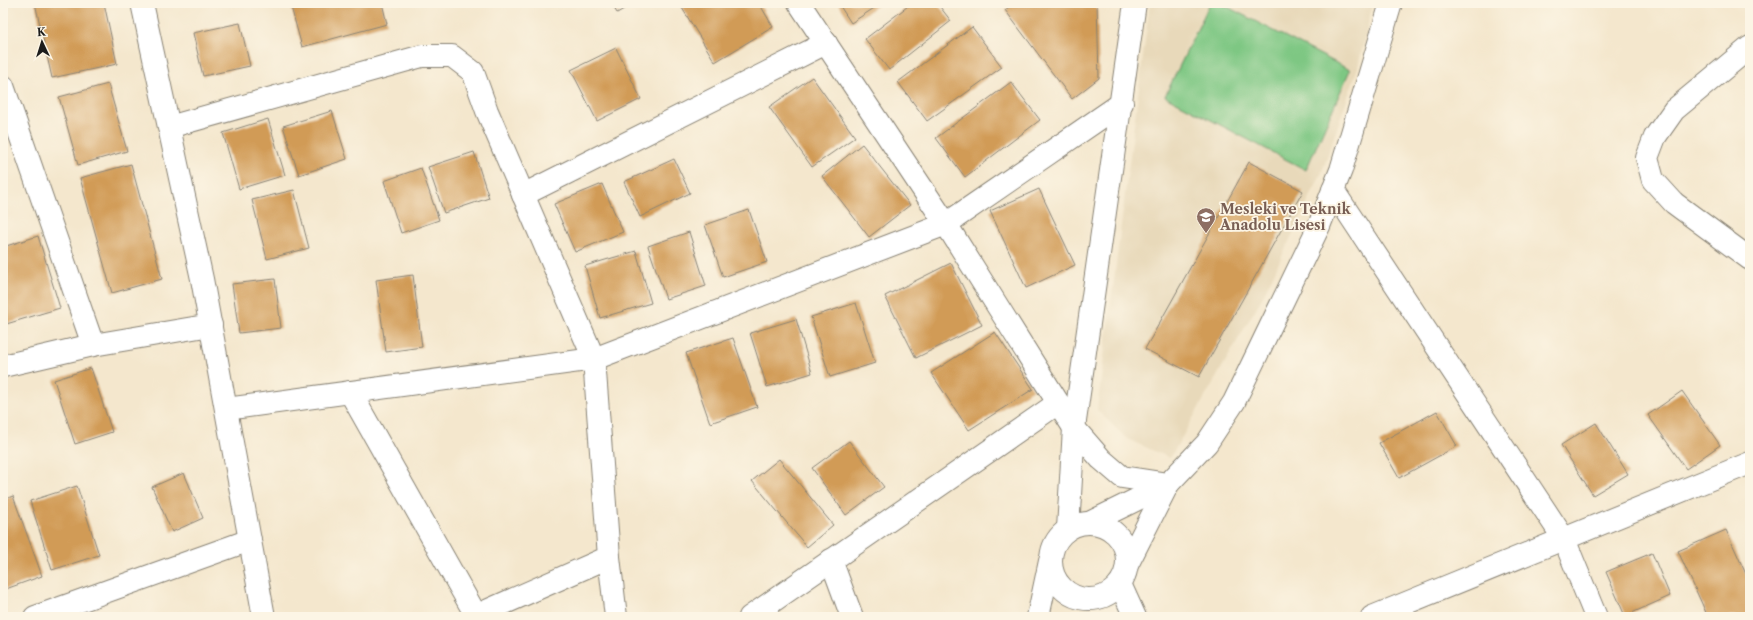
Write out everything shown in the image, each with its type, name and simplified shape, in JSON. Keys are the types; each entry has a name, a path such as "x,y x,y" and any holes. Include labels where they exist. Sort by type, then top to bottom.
{"street":[{"path":"142,3 211,326 264,617"},
{"path":"799,3 946,224 1029,354 1074,428 1101,459 1122,477 1168,484"},
{"path":"1068,529 1074,428 1122,103 1135,3"},
{"path":"1108,599 1125,578 1128,563 1168,484 1207,443 1234,402 1319,226 1341,170 1391,3"},
{"path":"523,195 826,43"},
{"path":"1750,47 1674,110 1655,137 1646,158 1653,180 1674,203 1750,259"},
{"path":"169,127 422,56 452,56 473,72 487,111 594,359 609,557 616,617"},
{"path":"3,86 93,345"},
{"path":"226,409 594,359 946,224 1122,103"},
{"path":"1333,190 1564,539 1596,617"},
{"path":"3,366 93,345 211,326"},
{"path":"350,392 475,617 609,557"},
{"path":"750,617 1058,403"},
{"path":"1372,617 1750,463"},
{"path":"1038,617 1050,558 1057,539 1074,525 1091,522 1168,484"},
{"path":"1091,522 1104,525 1117,534 1125,546 1128,563"},
{"path":"35,617 250,540"},
{"path":"1050,558 1057,583 1070,595 1091,600 1108,599 1135,617"},
{"path":"832,560 852,617"}],"shaded area":[{"name":"Mesleki ve Teknik Anadolu Lisesi","path":"1150,3 1373,3 1358,67 1322,172 1263,296 1170,458 1127,439 1097,410"}],"green space":[{"path":"1210,3 1220,3 1350,70 1306,170 1165,96"}],"building":[{"path":"35,3 104,3 117,64 52,78"},
{"path":"290,3 382,3 387,24 302,47"},
{"path":"611,3 634,3 617,13"},
{"path":"679,3 759,3 773,27 715,62"},
{"path":"838,3 882,3 851,23"},
{"path":"912,3 937,3 951,21 889,70 865,39"},
{"path":"1015,3 1097,3 1099,78 1072,99 1005,10"},
{"path":"240,23 250,66 203,76 193,33"},
{"path":"972,27 1002,67 927,121 898,82"},
{"path":"616,48 641,99 597,121 571,70"},
{"path":"812,77 855,137 812,167 769,107"},
{"path":"1011,82 1040,120 965,177 936,138"},
{"path":"108,84 127,151 78,165 59,97"},
{"path":"332,111 347,159 299,175 283,126"},
{"path":"268,119 285,175 239,189 223,133"},
{"path":"862,144 910,205 869,237 822,176"},
{"path":"474,152 489,198 444,213 428,167"},
{"path":"674,159 690,193 640,217 624,182"},
{"path":"1249,162 1303,191 1199,377 1145,349"},
{"path":"131,164 162,279 112,293 80,178"},
{"path":"421,168 439,220 401,233 384,181"},
{"path":"602,184 623,232 575,252 554,204"},
{"path":"1039,189 1075,265 1026,288 990,211"},
{"path":"294,190 309,248 267,259 252,200"},
{"path":"749,210 767,262 723,277 705,225"},
{"path":"689,232 706,286 666,299 648,246"},
{"path":"38,236 60,308 3,325 3,247"},
{"path":"636,251 651,303 600,318 585,266"},
{"path":"951,263 982,325 916,358 885,296"},
{"path":"413,275 422,347 386,352 376,280"},
{"path":"275,279 281,328 239,333 232,284"},
{"path":"856,303 875,363 830,377 811,317"},
{"path":"796,319 812,373 767,387 750,333"},
{"path":"995,332 1033,389 969,430 931,373"},
{"path":"733,338 757,407 710,423 686,353"},
{"path":"91,368 112,432 75,444 54,380"},
{"path":"1682,391 1720,445 1686,469 1648,415"},
{"path":"1437,411 1457,446 1399,478 1379,443"},
{"path":"1596,423 1628,474 1593,495 1561,445"},
{"path":"849,441 884,487 846,515 812,468"},
{"path":"779,459 833,525 807,547 752,481"},
{"path":"184,473 203,518 172,532 152,487"},
{"path":"77,486 99,555 52,570 30,501"},
{"path":"13,496 42,576 3,590 3,500"},
{"path":"1726,530 1750,583 1750,617 1708,617 1678,551"},
{"path":"1652,553 1670,596 1625,616 1606,572"}],"place":[{"name":"Mesleki ve Teknik Anadolu Lisesi","path":"1206,234"}]}
